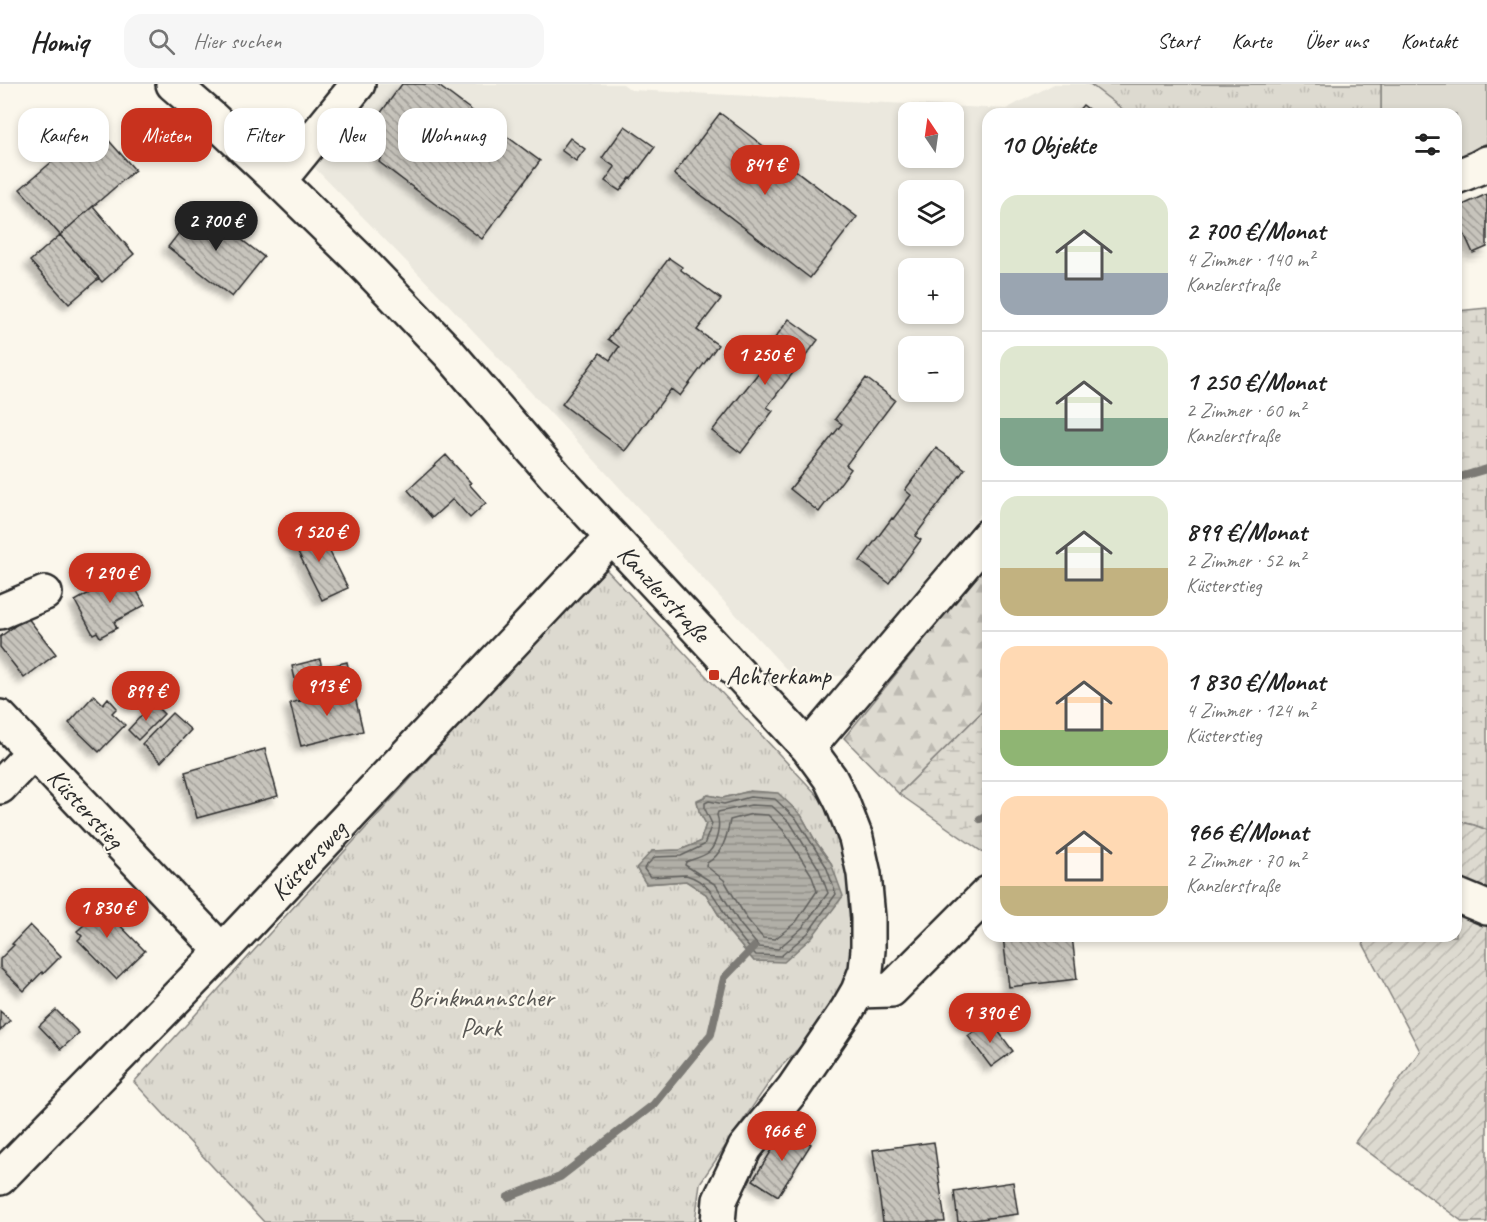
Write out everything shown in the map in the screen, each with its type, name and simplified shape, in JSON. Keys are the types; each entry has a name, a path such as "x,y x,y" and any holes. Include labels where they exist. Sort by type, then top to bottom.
{"street":[{"name":"Kanzlerstraße","path":"172,84 279,181 449,352 556,477 808,748 830,778 842,802 856,838 864,874 868,918 866,970 847,1010 793,1089 745,1148 720,1200 718,1222"},
{"path":"279,181 358,84"},
{"path":"1462,175 1487,163"},
{"name":"Küstersweg","path":"0,1178 222,951 612,537"},
{"path":"808,748 982,545"},
{"path":"0,612 45,593"},
{"name":"Küsterstieg","path":"0,717 222,951"},
{"path":"0,788 33,752"},
{"path":"1462,898 1487,908"},
{"path":"858,991 891,990 982,899"}],"shaded area":[{"path":"379,84 623,84 631,90 898,104 898,168 964,168 964,107 986,108 982,108 982,512 846,675 796,680 446,302 312,165 317,159 317,162 386,162 386,108 359,108"},
{"path":"1054,84 1090,84 1121,108 1008,108"}],"green space":[{"path":"1090,84 1381,84 1381,108 1121,108"},
{"path":"1381,84 1487,84 1487,143 1462,156 1462,108 1381,108"},
{"path":"1487,308 1487,830 1462,822 1462,310"},
{"name":"Brinkmannscher Park","path":"604,567 836,815 850,882 853,939 847,977 828,1018 777,1071 700,1183 695,1222 264,1222 134,1082","holes":["750,791 801,815 831,863 754,961 729,932 706,894 686,881 646,884 652,851 680,850 700,842 706,824 699,811 697,800 708,795 723,798"]},
{"path":"982,568 982,712 899,794 844,738"},
{"path":"982,712 982,852 899,794"},
{"path":"1462,822 1487,830 1487,1222 1463,1222 1355,1142 1420,1051 1362,942 1462,942"}],"water":[{"path":"750,791 778,793 801,815 831,863 843,896 812,937 784,962 754,961 729,932 706,894 686,881 646,884 636,868 652,851 680,850 700,842 706,824 697,801 708,795 723,798"}],"building":[{"path":"402,84 436,84 468,108 398,108 398,162 507,162 507,137 540,161 482,239 379,162 386,162 384,108"},
{"path":"720,113 857,217 810,278 674,174"},
{"path":"625,126 655,147 620,191 605,181 615,167 602,158"},
{"path":"570,138 585,149 576,161 561,150"},
{"path":"109,141 121,154 121,162 128,162 135,170 60,235 20,189 52,162 109,162"},
{"path":"1487,194 1487,247 1473,253 1462,229 1462,205"},
{"path":"93,206 134,254 102,282 60,235"},
{"path":"199,207 264,257 232,297 168,247"},
{"path":"60,235 99,278 69,304 30,261"},
{"path":"669,258 682,267 681,270 721,299 697,330 718,345 680,396 671,389 625,451 562,404 600,353 610,360 619,347 608,339"},
{"path":"789,319 818,340 767,407 773,411 741,453 712,431 764,366 758,361"},
{"path":"866,378 895,400 846,465 851,469 819,512 790,489 842,424 835,419"},
{"path":"936,448 965,469 915,536 921,540 889,583 860,561 911,495 905,490"},
{"path":"446,455 486,503 470,518 453,499 432,518 408,490"},
{"path":"317,526 348,588 322,600 291,538"},
{"path":"126,572 145,605 114,622 117,628 100,637 97,632 93,634 75,601"},
{"path":"27,617 56,654 24,678 0,647 0,637"},
{"path":"320,659 322,668 347,662 353,688 300,701 292,666"},
{"path":"353,688 363,731 301,746 290,703"},
{"path":"94,695 103,704 108,698 117,708 112,713 125,725 99,752 69,723"},
{"path":"153,703 164,714 138,740 128,730"},
{"path":"172,713 191,730 161,762 142,744"},
{"path":"265,749 278,796 197,818 185,772"},
{"path":"87,893 145,951 116,979 78,940 82,936 77,931 91,919 76,904"},
{"path":"30,925 61,956 24,991 0,968 0,959"},
{"path":"1004,942 1073,942 1077,979 1009,987"},
{"path":"56,1010 79,1033 61,1049 39,1026"},
{"path":"0,1011 10,1020 0,1031"},
{"path":"990,1020 1013,1051 991,1067 968,1036"},
{"path":"786,1128 811,1144 778,1196 753,1180"},
{"path":"934,1142 945,1222 883,1222 873,1150"},
{"path":"1013,1182 1018,1214 958,1222 954,1191"}],"waterway":[{"path":"1462,476 1487,469"},
{"path":"508,1197 560,1177 653,1105 711,1034 724,978 754,947"}],"place":[{"name":"Achterkamp","path":"714,675"}]}
